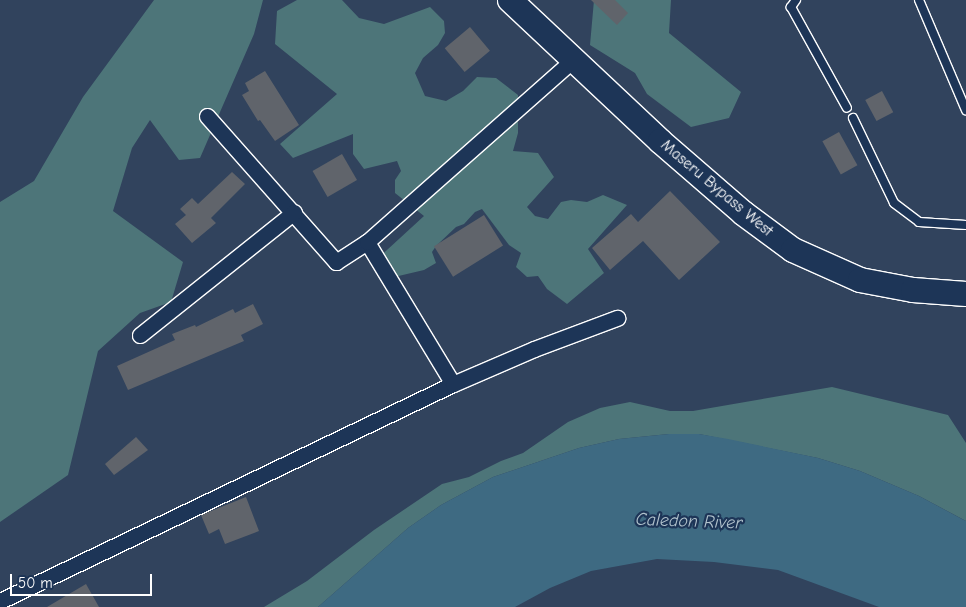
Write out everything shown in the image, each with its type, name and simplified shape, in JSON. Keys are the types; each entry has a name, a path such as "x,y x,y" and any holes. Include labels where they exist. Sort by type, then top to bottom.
{"main road":[{"name":"Maseru Bypass West","path":"510,0 660,141 720,193 793,250 860,280 913,290 966,294"}],"street":[{"path":"207,116 294,212 336,262 367,242 573,60"},
{"path":"140,335 294,212"},
{"path":"367,242 453,384"},
{"path":"0,601 453,384 534,348 617,318"}],"lane":[{"path":"796,0 791,7 847,108"},
{"path":"918,0 966,110"},
{"path":"852,118 894,203 919,222 966,225"}],"green space":[{"path":"154,0 263,0 254,34 200,158 179,160 150,120 132,148 113,211 183,262 171,302 140,313 98,351 68,475 0,522 0,202 34,181 83,97"},
{"path":"297,0 342,0 359,18 384,24 430,7 444,21 445,33 438,45 423,58 415,73 425,96 446,101 463,91 477,77 496,78 518,95 518,133 513,151 538,153 554,177 527,207 535,216 548,219 561,202 571,200 587,202 603,195 627,205 588,249 604,273 567,304 547,289 538,276 527,277 516,267 521,253 509,245 482,209 475,212 464,224 456,227 436,246 432,252 436,263 424,270 390,278 375,261 424,216 395,193 395,180 401,171 397,161 364,169 353,154 353,134 293,158 280,144 337,94 275,44 277,11"},
{"path":"594,0 671,0 669,33 741,92 729,118 691,127 647,94 635,73 590,45"},
{"path":"832,387 948,415 966,443 966,521 919,496 860,471 818,458 699,434 669,434 619,439 579,448 493,477 441,505 408,528 318,607 264,607 307,581 374,530 442,484 469,477 501,461 523,453 568,422 600,408 630,402 670,411 693,411"}],"water":[{"name":"Caledon River","path":"669,434 699,434 818,458 860,471 919,496 966,521 966,607 879,607 778,570 714,562 657,559 591,571 550,588 515,607 318,607 408,528 441,505 493,477 579,448 619,439"}],"building":[{"path":"591,0 615,0 628,13 617,25"},
{"path":"470,27 490,51 465,72 445,48"},
{"path":"265,71 299,125 275,141 260,120 258,121 242,95 249,91 245,83"},
{"path":"882,91 893,112 876,121 865,100"},
{"path":"839,132 857,165 841,174 822,141"},
{"path":"342,154 357,180 328,197 313,171"},
{"path":"232,172 245,184 211,218 216,223 192,243 175,224 186,215 180,209 192,198 198,204"},
{"path":"670,191 720,242 679,280 643,241 610,270 592,248 631,214 638,222"},
{"path":"484,215 503,246 453,277 434,246"},
{"path":"253,304 263,324 241,335 244,341 128,390 117,366 175,340 172,334 195,325 196,327 233,309 235,313"},
{"path":"136,437 148,450 114,475 105,464"},
{"path":"246,497 259,531 225,544 219,529 209,534 201,515"},
{"path":"86,584 99,607 47,607"}]}
